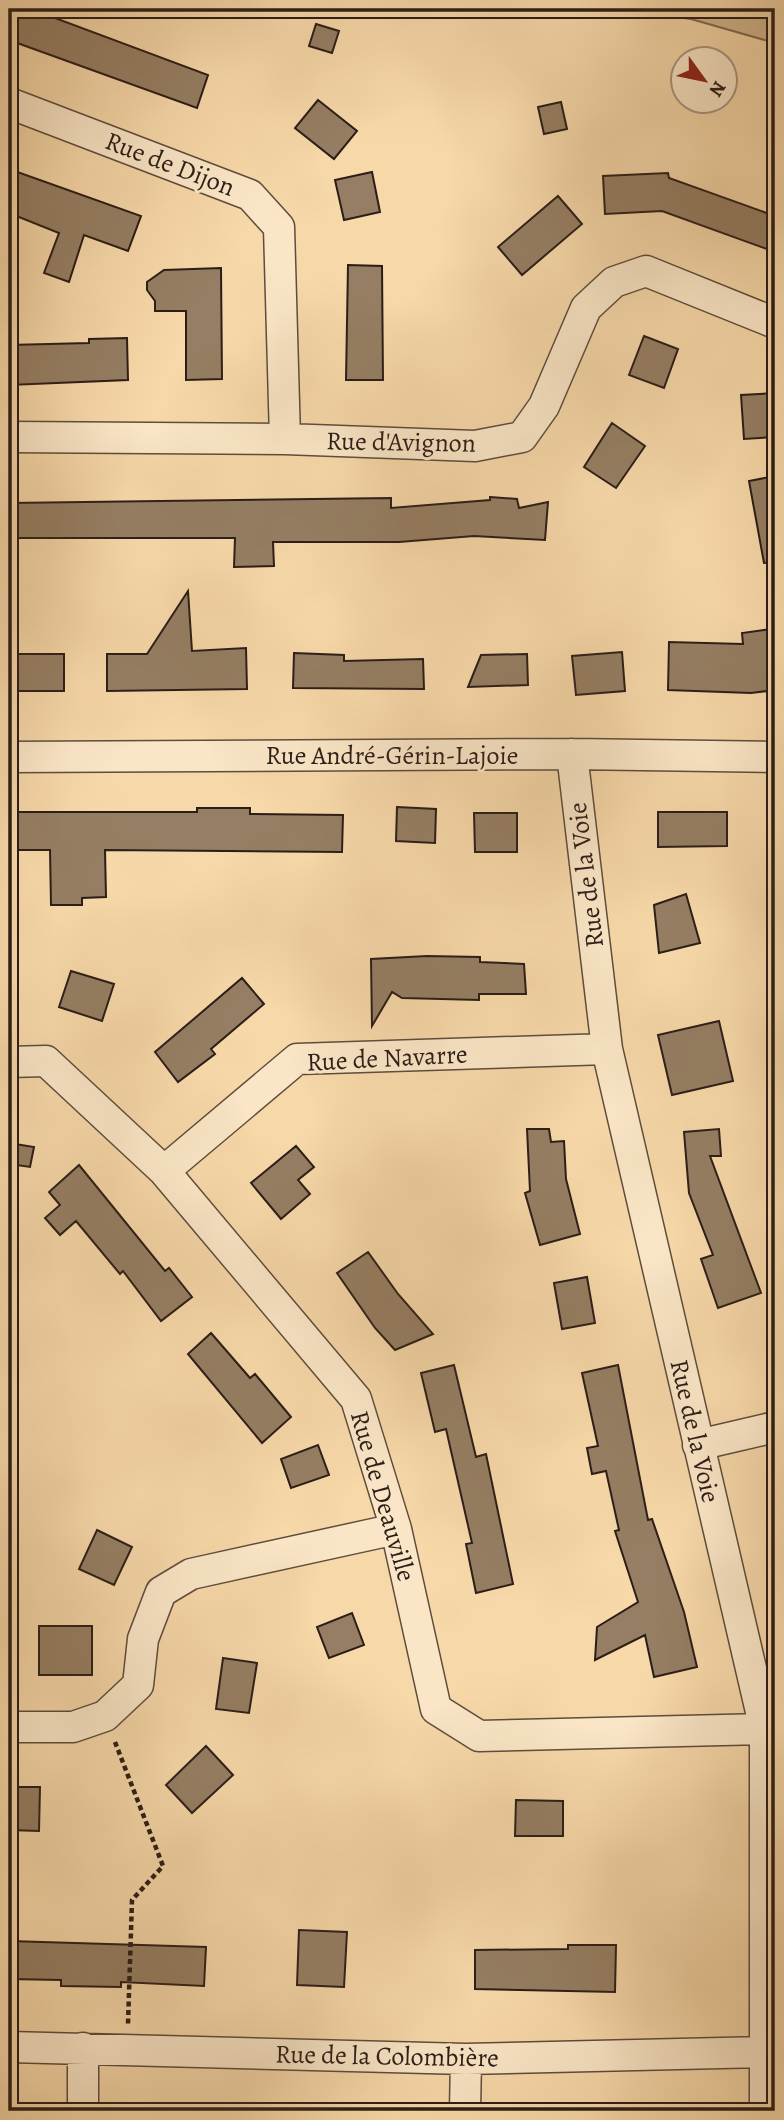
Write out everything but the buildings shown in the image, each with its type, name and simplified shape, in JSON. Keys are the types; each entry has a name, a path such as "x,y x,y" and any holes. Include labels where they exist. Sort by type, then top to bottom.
{"street":[{"name":"Rue de Dijon","path":"9,103 250,195 279,227 285,439"},
{"name":"Rue d'Avignon","path":"9,437 285,439 475,446 522,436 544,406 586,308 614,282 646,271 775,323"},
{"name":"Rue André-Gérin-Lajoie","path":"9,757 572,754 775,757"},
{"name":"Rue de la Voie","path":"572,754 607,1049 765,1730 765,2111"},
{"name":"Rue de Navarre","path":"164,1171 297,1059 607,1049"},
{"name":"Rue de Deauville","path":"9,1062 46,1061 164,1171 356,1399 396,1529 436,1709 479,1736 765,1730"},
{"path":"698,1445 775,1427"},
{"path":"9,1727 73,1727 105,1716 138,1685 143,1639 161,1592 191,1574 396,1529"},
{"name":"Rue de la Colombière","path":"9,2047 466,2059 765,2052"},
{"path":"83,2049 83,2111"},
{"path":"465,2111 466,2059"}],"path":[{"path":"105,1716 163,1866 132,1900 128,2050"}],"shaded area":[{"path":"619,9 775,9 775,43 691,19"}]}
